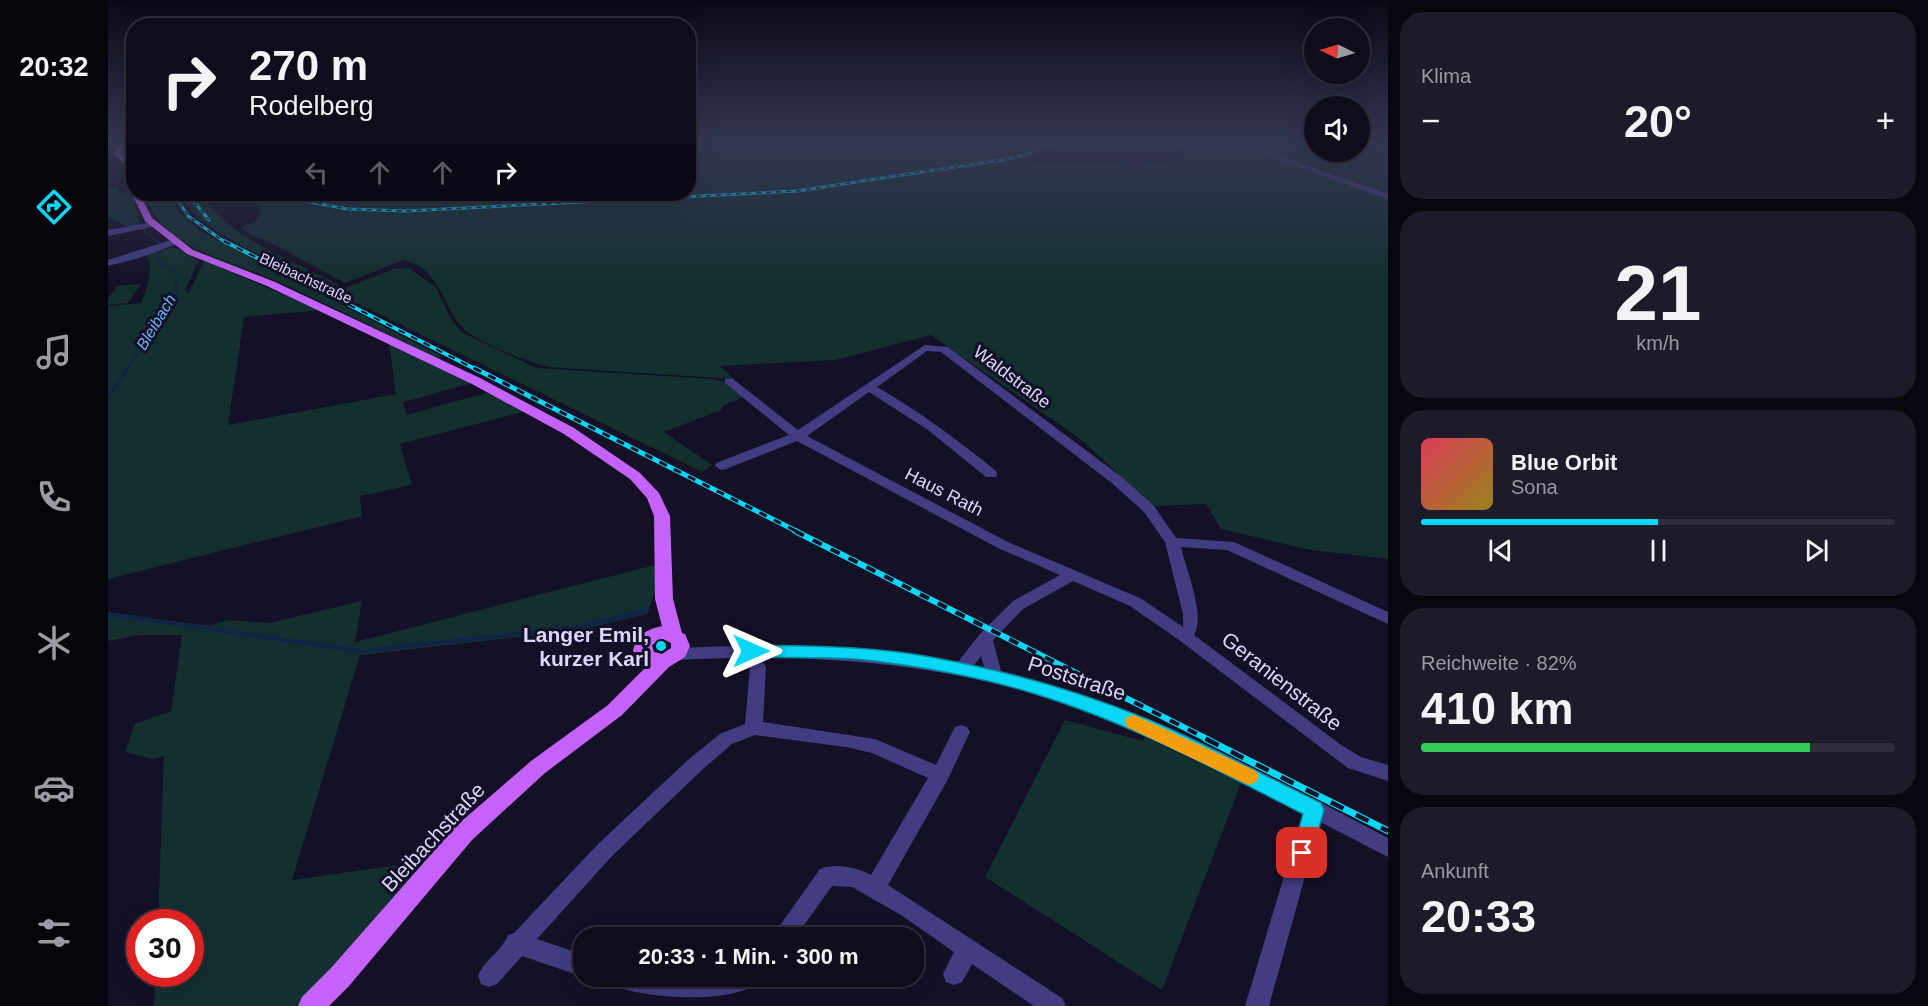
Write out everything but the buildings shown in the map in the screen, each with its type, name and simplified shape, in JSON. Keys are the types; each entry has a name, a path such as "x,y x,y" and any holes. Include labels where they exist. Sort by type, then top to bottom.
{"main road":[{"name":"Bleibachstraße","path":"139,201 148,225 206,260 271,284 476,381 569,431 645,484 654,496 662,516 665,647 632,692 615,710 503,796 464,833 340,977 311,1006"}],"street":[{"path":"1368,190 1388,197"},
{"path":"108,233 148,225"},
{"path":"108,263 136,256 174,242"},
{"name":"Waldstraße","path":"721,466 798,436 925,348 944,349 1118,481 1149,510 1172,542 1191,614 1191,627 1185,636"},
{"name":"Haus Rath","path":"729,381 798,436 1003,545 1116,592 1154,614"},
{"path":"869,387 896,401 936,429 991,474"},
{"path":"1172,542 1229,545 1388,618"},
{"path":"962,669 1018,605 1074,574"},
{"name":"Geranienstraße","path":"1154,614 1335,750 1355,763 1388,773"},
{"path":"986,639 994,676"},
{"name":"Poststraße","path":"665,647 724,651 855,653 895,657 994,676 1051,692 1164,734 1388,848"},
{"path":"754,728 758,667"},
{"path":"489,976 516,943 604,850 726,739 754,728 875,746 940,775"},
{"path":"875,888 940,775 961,732"},
{"path":"1257,1006 1314,810"},
{"path":"790,927 827,876 855,877 1054,1006"},
{"path":"516,943 573,962"},
{"path":"954,974 968,949"},
{"path":"649,987 687,1000 720,998 744,987"}],"green space":[{"path":"108,190 118,190 119,194 126,192 126,201 134,201 140,225 128,227 108,217"},
{"path":"696,190 1388,190 1388,559 1311,550 1221,529 1206,504 1152,506 1083,441 931,335 835,360 720,366 734,379 549,367 504,351 480,340 464,329 450,311 434,281 417,265 404,260 345,283 269,242 251,235 241,227 257,221 261,209 252,201 696,201"},
{"path":"147,201 174,201 179,212 202,232 443,357 438,359 286,286 194,248 163,226"},
{"path":"186,201 207,201 228,224 245,236 338,284 337,287 331,289 247,249 224,236 190,208"},
{"path":"173,247 199,260 185,290 188,294 204,261 321,310 244,317 228,425 396,394 389,343 473,383 403,402 406,415 489,392 526,411 400,444 412,485 360,496 362,516 108,579 108,306 141,303 150,273 147,254"},
{"path":"408,268 436,287 449,315 461,332 537,368 712,379 728,383 744,397 722,406 721,410 664,432 712,465 702,472 334,292 394,269"},
{"path":"141,284 128,303 108,305 108,299 117,286"},
{"path":"655,565 656,589 647,614 580,630 360,655 292,880 427,861 299,1006 154,1006 155,987 204,987 204,909 158,909 164,756 154,759 125,752 135,724 171,711 182,635 139,635 108,641 108,612 210,626 227,620 269,623 362,601 355,642"},
{"path":"1065,720 1143,741 1145,737 1241,783 1162,990 985,877"}],"waterway":[{"name":"Bleibach","path":"108,207 126,215 158,243"},
{"name":"Bleibach","path":"157,241 160,244"},
{"name":"Bleibach","path":"127,370 176,294 176,271 158,262 161,250"},
{"name":"Bleibach","path":"108,398 128,368"},
{"path":"108,614 360,651 579,627 648,610"}],"railway":[{"path":"696,196 804,190"},
{"path":"178,201 188,216 226,243"},
{"path":"194,201 209,220"},
{"path":"305,201 347,209 406,211 602,201"},
{"path":"224,241 477,370"},
{"path":"474,368 798,532"},
{"path":"795,531 1209,740"},
{"path":"1206,739 1388,831"}],"slow traffic":[{"path":"1134,722 1164,734 1249,777"}],"place":[{"name":"Langer Emil, kurzer Karl","path":"661,646"}],"route":[{"path":"751,651 812,651 895,657 994,676 1109,712 1164,734 1314,810 1302,853"}]}
